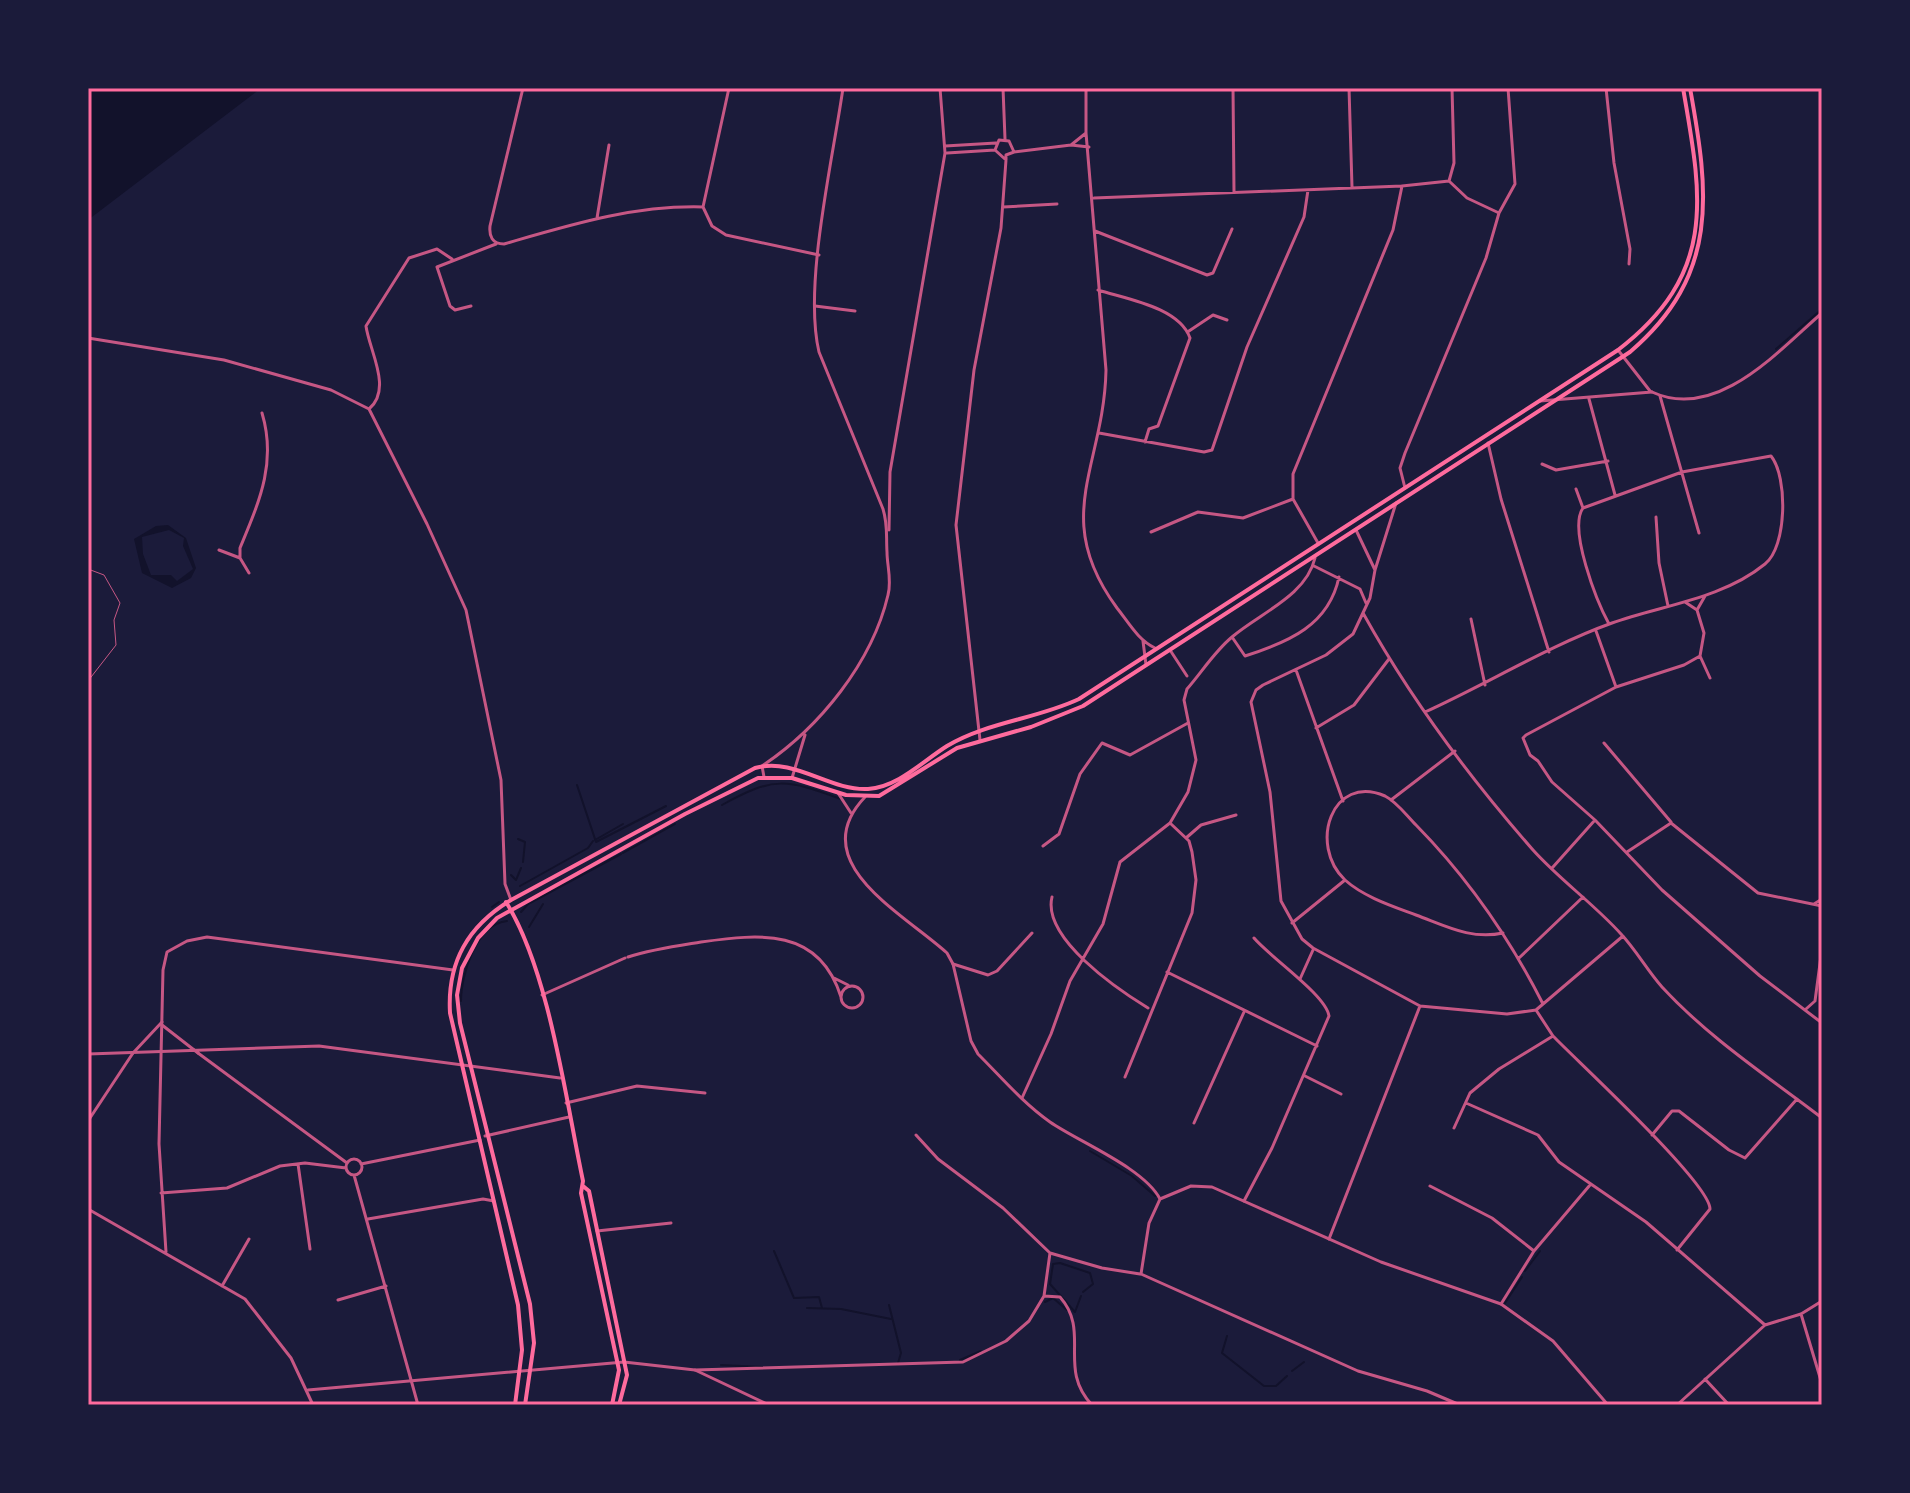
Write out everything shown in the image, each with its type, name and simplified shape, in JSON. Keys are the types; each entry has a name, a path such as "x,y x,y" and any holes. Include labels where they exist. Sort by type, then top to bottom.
{"main road":[{"path":"515,1405 522,1372 518,1305 450,1013 453,970 468,936 508,901 755,768 795,769 858,789 885,786 945,747 978,732 1060,708 1106,684 1618,350 1648,324 1674,288 1695,236 1699,179 1683,88"},
{"path":"525,1405 534,1343 530,1304 485,1136 457,1008 459,980 478,938 511,909 758,778 792,778 836,792 866,797 889,793 957,748 1060,716 1146,666 1623,357 1646,339 1671,308 1686,285 1697,255 1706,194 1690,88"},
{"path":"1435,469 1439,476"},
{"path":"885,786 889,793"},
{"path":"508,901 542,995 583,1186 581,1193 621,1362 627,1375 619,1405"},
{"path":"583,1186 589,1191 621,1362 612,1405"}],"street":[{"path":"497,244 491,238 490,226 523,88"},
{"path":"729,88 703,207 712,226 726,235 819,255"},
{"path":"843,88 819,255 815,306 819,352 876,490 889,530"},
{"path":"764,777 762,766 805,735 843,688 882,613 889,588 890,472 945,153 940,88"},
{"path":"1003,88 1005,139 1014,152"},
{"path":"1086,88 1086,133 1106,370 1099,433 1083,513 1082,538 1098,579 1143,641 1157,648"},
{"path":"1233,88 1234,193"},
{"path":"1349,88 1352,187"},
{"path":"1449,181 1454,163 1452,88"},
{"path":"1405,488 1400,468 1428,392 1486,258 1499,213 1515,184 1508,88"},
{"path":"1606,88 1614,163 1630,249 1629,264"},
{"path":"1071,145 1086,133"},
{"path":"945,146 996,143 1005,139"},
{"path":"995,150 996,143"},
{"path":"597,218 609,145"},
{"path":"980,740 956,525 974,370 1003,207 1006,155 1071,145 1089,147"},
{"path":"945,153 995,150 1006,160"},
{"path":"1092,198 1402,186 1449,181 1467,198 1499,213"},
{"path":"1318,543 1293,499 1296,465 1393,230 1402,186"},
{"path":"1099,433 1204,452 1214,448 1247,347 1304,217 1308,190"},
{"path":"1003,207 1057,204"},
{"path":"471,306 455,310 445,294 437,267 497,244 597,218 675,205 703,207"},
{"path":"1095,231 1207,275 1213,273 1232,229"},
{"path":"369,409 376,400 379,380 366,326 374,310 409,258 437,249 452,259"},
{"path":"1098,290 1162,312 1188,331 1190,343 1158,426 1149,429 1145,442"},
{"path":"815,306 855,311"},
{"path":"1618,350 1652,392 1660,396 1694,396 1733,386 1762,368 1822,313"},
{"path":"1188,331 1213,315 1227,320"},
{"path":"88,338 224,360 331,390 369,409 427,524 468,619 501,780 508,901"},
{"path":"1539,400 1551,402 1652,392"},
{"path":"1660,396 1699,533"},
{"path":"1589,399 1615,495"},
{"path":"240,558 269,466 268,432 262,413"},
{"path":"1488,443 1530,600 1549,652"},
{"path":"1425,712 1609,624 1685,602 1744,577 1775,554 1780,534 1783,488 1777,465 1768,455 1682,472 1662,482 1583,508"},
{"path":"1542,464 1556,470 1608,461"},
{"path":"1576,489 1583,508 1577,522 1579,539 1601,610 1609,624"},
{"path":"1151,532 1198,512 1243,518 1293,499"},
{"path":"1396,503 1367,606 1353,634 1326,655 1256,690 1251,709 1270,792 1281,901 1292,923 1313,948 1420,1006 1450,1007 1480,1014 1536,1010 1623,936"},
{"path":"1656,517 1659,563 1668,606"},
{"path":"1356,529 1375,570"},
{"path":"219,550 240,558 249,573"},
{"path":"1022,1098 1083,957 1109,907 1120,862 1170,823 1188,792 1195,769 1184,696 1187,689 1232,637 1284,599 1309,576 1317,555"},
{"path":"1314,566 1360,589 1367,606"},
{"path":"1232,637 1245,656 1302,634 1326,613 1334,599 1339,577"},
{"path":"1697,610 1705,595"},
{"path":"1685,602 1697,610 1704,633 1700,656 1710,678"},
{"path":"1363,613 1389,659 1477,787 1623,936 1661,985 1686,1011 1822,1118"},
{"path":"1471,619 1485,685"},
{"path":"1596,631 1616,687"},
{"path":"1143,641 1142,659 1146,666"},
{"path":"1170,650 1187,676"},
{"path":"1700,656 1684,665 1616,687 1523,738 1530,755 1538,761 1552,782 1702,926 1815,1018 1822,1020"},
{"path":"1316,728 1354,705 1389,659"},
{"path":"1296,670 1343,801"},
{"path":"1043,846 1059,834 1080,774 1102,743 1130,755 1188,723"},
{"path":"792,778 805,735"},
{"path":"1604,743 1671,823 1747,887 1770,898 1822,906"},
{"path":"1391,800 1455,751"},
{"path":"836,792 846,801 851,813"},
{"path":"1503,933 1474,936 1460,932 1395,908 1345,880 1333,863 1324,835 1334,809 1355,793 1371,793 1391,800 1463,876 1503,933 1519,958 1543,1004"},
{"path":"866,797 851,813 844,834 846,854 856,874 947,953 953,964 971,1041 978,1054 1048,1120 1155,1189 1160,1199"},
{"path":"1186,838 1201,825 1236,815"},
{"path":"1553,867 1595,820"},
{"path":"1125,1077 1150,1009 1189,923 1196,888 1194,864 1186,838 1170,823"},
{"path":"1627,852 1671,823"},
{"path":"1292,923 1345,880"},
{"path":"1519,958 1584,896"},
{"path":"1052,897 1053,923 1083,957 1150,1009"},
{"path":"1814,904 1822,899"},
{"path":"953,964 988,975 997,971 1032,933"},
{"path":"542,995 627,958 724,939 769,936 798,944 816,957 834,978 847,1007 859,1006 862,995 834,978"},
{"path":"166,1252 158,1097 163,970 167,952 198,938 453,970"},
{"path":"1244,1201 1329,1016 1328,1010 1300,979 1277,963 1254,938"},
{"path":"1300,979 1313,948"},
{"path":"1806,1009 1815,1001 1821,956"},
{"path":"1167,972 1317,1046"},
{"path":"841,997 844,989 852,987"},
{"path":"1329,1239 1420,1006"},
{"path":"1536,1010 1553,1036 1685,1167 1710,1204 1677,1250"},
{"path":"1194,1123 1244,1012"},
{"path":"162,1024 354,1175 418,1405"},
{"path":"88,1121 133,1053 162,1024"},
{"path":"1454,1128 1470,1093 1499,1069 1553,1036"},
{"path":"88,1054 198,1053 319,1046 560,1078"},
{"path":"1304,1075 1341,1094"},
{"path":"566,1103 637,1086 705,1093"},
{"path":"1652,1135 1672,1111 1679,1111 1729,1150 1745,1158 1797,1099"},
{"path":"1466,1103 1538,1135 1559,1162 1632,1211 1720,1283 1765,1325"},
{"path":"485,1136 569,1117"},
{"path":"916,1135 938,1159 1003,1208 1050,1253 1102,1268 1141,1274 1358,1371 1427,1391 1460,1405"},
{"path":"361,1164 480,1140"},
{"path":"161,1193 227,1188 280,1166 346,1166 355,1159 361,1164"},
{"path":"298,1164 310,1249"},
{"path":"354,1175 361,1170 361,1164"},
{"path":"1141,1274 1149,1223 1160,1199 1175,1191 1203,1185 1381,1262 1501,1304 1543,1331 1563,1350 1608,1405"},
{"path":"1501,1304 1534,1251 1590,1185"},
{"path":"1430,1186 1492,1218 1534,1251"},
{"path":"368,1219 483,1199 494,1201"},
{"path":"88,1209 245,1299 291,1358 313,1405"},
{"path":"597,1231 671,1223"},
{"path":"222,1286 249,1239"},
{"path":"308,1390 621,1362 695,1370 963,1362 1016,1334 1044,1296 1050,1253"},
{"path":"338,1300 386,1286"},
{"path":"1044,1296 1060,1297 1072,1313 1076,1327 1073,1370 1077,1385 1092,1405"},
{"path":"1677,1405 1765,1325 1801,1314 1822,1301"},
{"path":"1801,1314 1822,1384"},
{"path":"695,1370 769,1405"},
{"path":"1705,1379 1729,1405"}],"lane":[{"path":"88,569 104,575 120,603 114,620 116,645 88,681"}],"shaded area":[{"path":"88,88 260,88 260,89 88,220"},
{"path":"168,525 186,538 196,568 191,578 172,588 142,573 134,539 156,526","holes":["169,530 184,538 183,546 193,569 177,581 171,575 151,575 143,554 142,537"]}],"waterway":[{"path":"1776,349 1822,309"},
{"path":"722,805 755,789 780,784 807,787 841,799"},
{"path":"577,785 596,842 666,806"},
{"path":"595,840 623,824"},
{"path":"623,853 675,824"},
{"path":"518,839 525,842 523,862"},
{"path":"520,886 588,848 593,841"},
{"path":"521,912 528,904 621,854"},
{"path":"511,875 516,880 521,868"},
{"path":"492,907 499,902"},
{"path":"529,927 543,904"},
{"path":"461,1001 472,952 487,931 507,921"},
{"path":"1090,1151 1132,1176 1155,1196"},
{"path":"774,1251 794,1298 819,1297 822,1308"},
{"path":"1525,1271 1540,1251"},
{"path":"1081,1296 1075,1312 1050,1284 1053,1264 1060,1263 1090,1273 1093,1284 1083,1292"},
{"path":"1505,1303 1522,1277"},
{"path":"1045,1302 1053,1298 1067,1310"},
{"path":"889,1305 901,1353 898,1363"},
{"path":"807,1308 841,1309 891,1319"},
{"path":"1227,1336 1222,1353 1264,1386 1276,1386 1287,1376"},
{"path":"960,1360 981,1351"},
{"path":"1292,1371 1304,1362"},
{"path":"721,1365 762,1367"}]}
